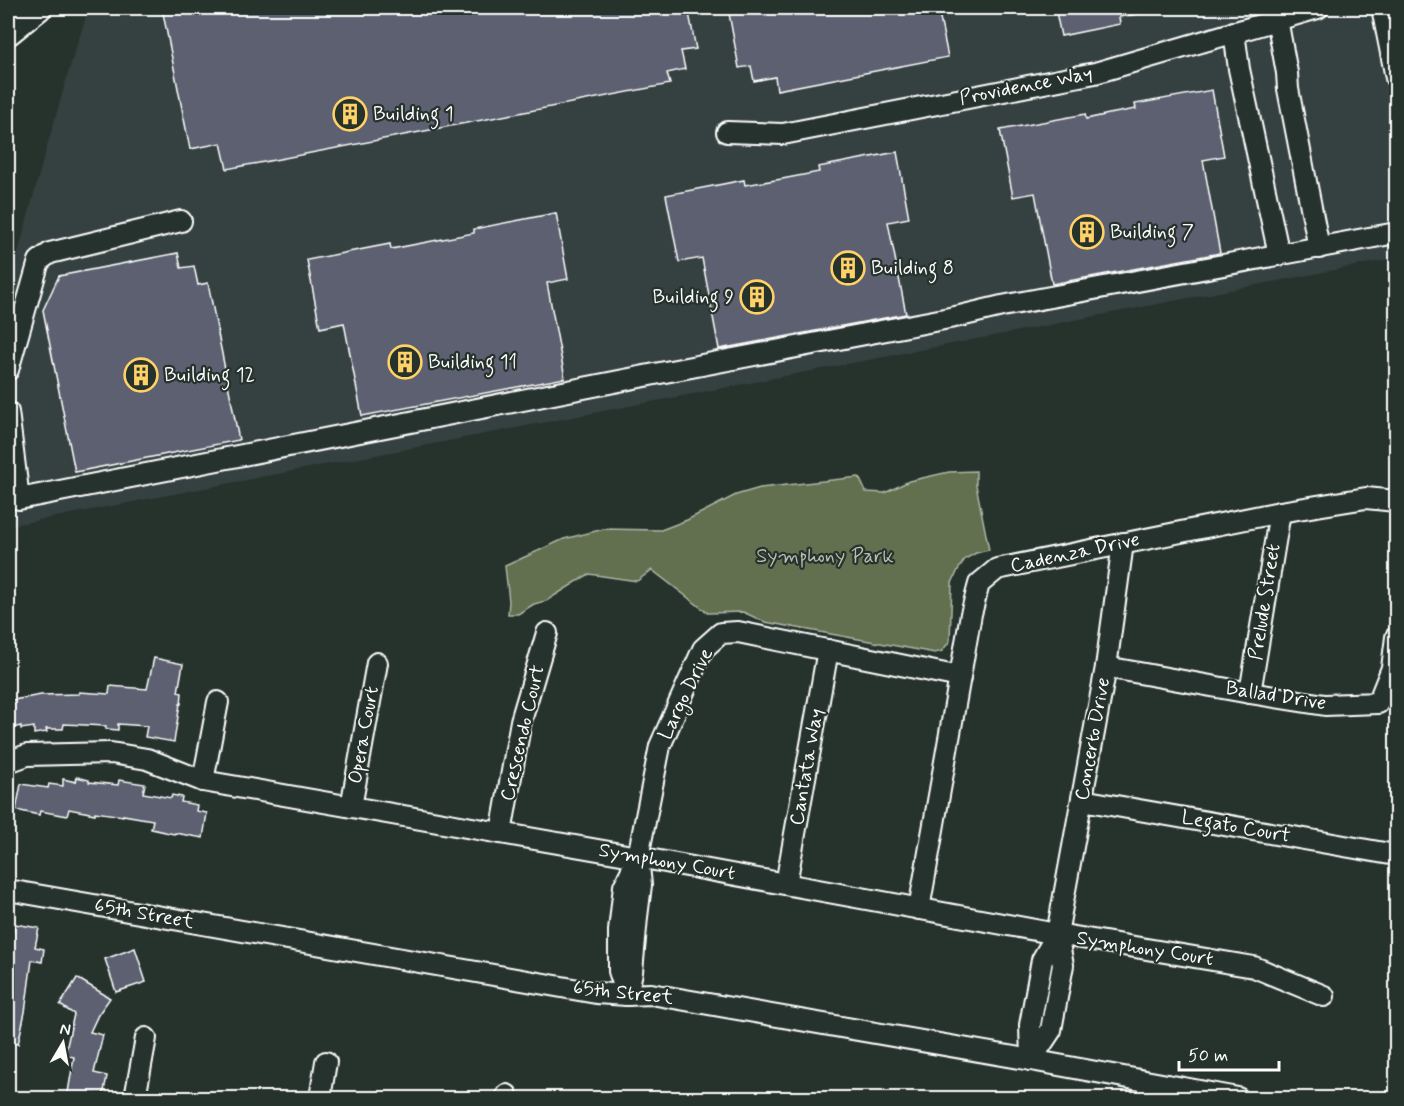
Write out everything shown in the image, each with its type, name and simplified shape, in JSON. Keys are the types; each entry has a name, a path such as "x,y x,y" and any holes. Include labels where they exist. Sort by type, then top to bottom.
{"main road":[{"path":"8,33 39,8"}],"street":[{"name":"Providence Way","path":"727,132 783,134 1095,73 1318,8"},
{"path":"1382,8 1395,66"},
{"path":"1277,19 1288,89 1319,248"},
{"path":"1234,32 1239,69 1279,255"},
{"path":"8,370 39,261 50,253 181,222"},
{"path":"8,412 19,499 1002,306 1396,233"},
{"name":"Cadenza Drive","path":"919,909 971,614 979,584 997,569 1123,543 1280,512 1366,498 1396,501"},
{"name":"Prelude Street","path":"1250,693 1280,512"},
{"name":"Concerto Drive","path":"1031,1060 1030,1024 1042,960 1057,934 1106,667 1123,543"},
{"name":"Largo Drive","path":"627,995 632,972 641,885 638,857 660,746 703,649 721,633 738,632 960,677"},
{"name":"Crescendo Court","path":"501,833 521,721 547,633"},
{"name":"Ballad Drive","path":"1106,667 1324,705 1378,704 1392,668 1396,637"},
{"name":"Cantata Way","path":"786,884 828,650"},
{"name":"Opera Court","path":"351,807 377,663"},
{"path":"203,781 218,702"},
{"name":"Symphony Court","path":"8,762 27,755 111,753 147,759 203,781 638,857 1057,934 1254,967 1324,996"},
{"name":"Legato Court","path":"1082,800 1390,854"},
{"name":"65th Street","path":"8,890 596,993 651,994 1031,1060 1207,1096 1238,1098"},
{"path":"135,1098 146,1038"},
{"path":"320,1098 326,1062"}],"shaded area":[{"path":"91,8 1396,8 1396,258 8,526 8,291 72,60"}],"green space":[{"name":"Symphony Park","path":"976,471 976,485 989,550 965,559 958,570 952,583 950,641 942,651 935,653 765,622 743,612 708,613 652,570 637,581 589,574 546,601 534,604 518,614 508,614 509,601 505,566 564,539 604,529 661,530 687,520 736,495 760,488 859,477 866,492 885,493 909,481 949,472"}],"building":[{"name":"Building 1","path":"162,8 688,8 696,49 681,51 685,69 667,73 670,84 227,169 221,143 190,149"},
{"path":"728,8 938,8 948,57 777,90 775,77 754,81 751,66 739,68"},
{"path":"1081,8 1143,8 1143,13 1119,17 1120,24 1061,36 1056,12"},
{"path":"1212,90 1224,156 1203,160 1220,253 1052,284 1035,193 1013,197 1000,130 1085,114 1086,119 1136,109 1135,104"},
{"path":"897,152 909,218 888,222 906,314 719,349 702,258 679,262 666,195 744,180 745,185 782,179 819,172 818,167"},
{"path":"556,213 568,279 547,283 565,378 362,416 344,323 320,328 307,260 390,244 391,249 474,233 474,229"},
{"name":"Building 12","path":"178,253 181,268 194,266 198,285 208,283 239,440 75,472 43,310 59,276"},
{"path":"154,658 183,664 178,692 182,693 181,704 174,742 145,737 147,726 118,724 118,730 106,729 106,726 64,724 63,729 46,729 47,732 34,734 34,727 21,729 21,726 8,729 8,701 41,695 79,694 79,692 109,694 110,686 147,689"},
{"path":"77,777 89,780 89,782 118,785 119,780 145,784 143,793 171,798 172,795 182,797 181,802 197,805 196,811 207,813 203,838 151,829 153,820 123,815 95,812 95,814 69,809 67,816 40,811 39,815 16,810 21,784 48,788 49,784 63,786 63,779 76,782"},
{"path":"15,924 39,928 35,947 44,949 42,962 32,960 18,1044 8,1042 8,934 13,935"},
{"path":"135,948 146,982 116,992 105,959"},
{"path":"77,978 110,998 90,1032 103,1035 94,1073 107,1076 103,1096 94,1094 93,1098 67,1098 74,1057 65,1055 74,1014 60,1005"}],"place":[{"name":"Building 1","path":"350,114"},
{"name":"Building 7","path":"1087,232"},
{"name":"Building 8","path":"848,268"},
{"name":"Building 9","path":"757,297"},
{"name":"Building 11","path":"405,362"},
{"name":"Building 12","path":"141,375"}]}
